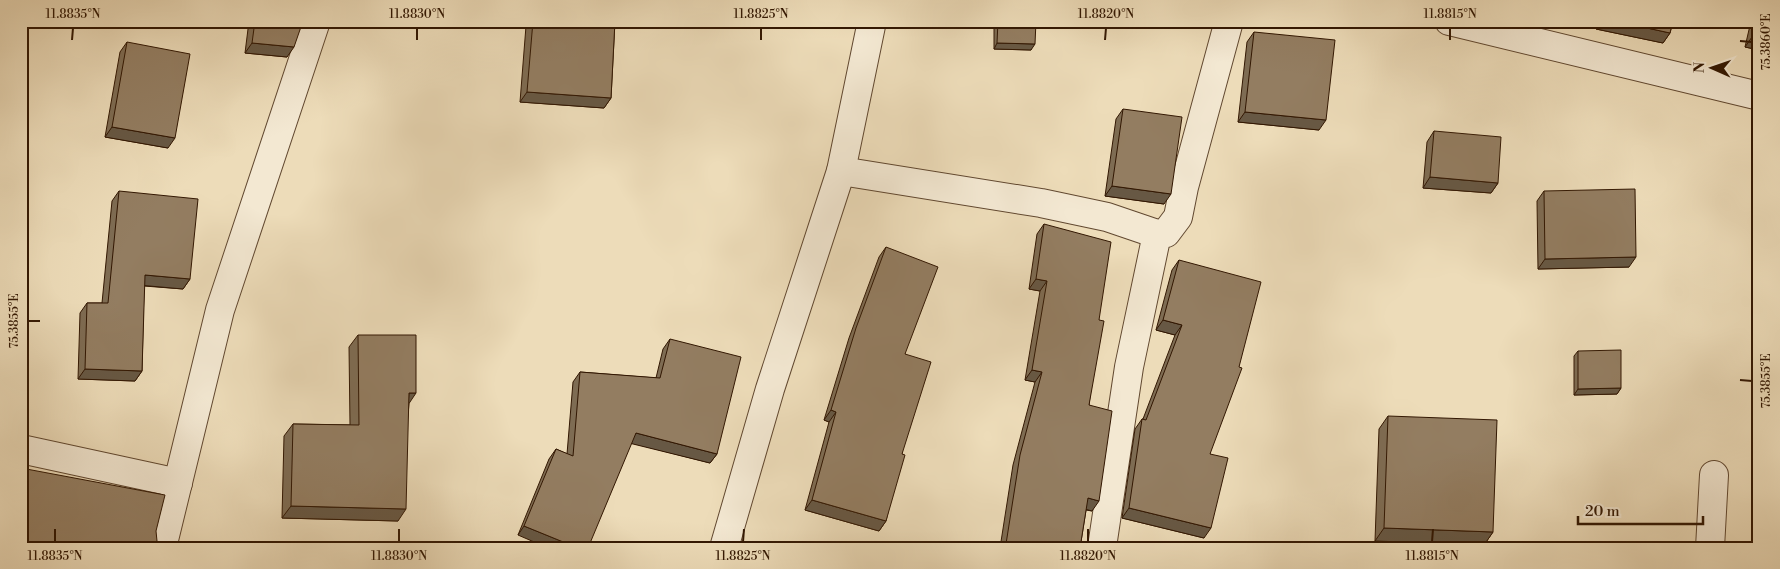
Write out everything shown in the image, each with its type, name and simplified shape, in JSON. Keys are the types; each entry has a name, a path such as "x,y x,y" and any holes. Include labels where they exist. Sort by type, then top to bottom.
{"street":[{"path":"162,548 220,310 316,21"},
{"path":"724,548 770,389 841,171 872,21"},
{"path":"841,171 1107,216 1157,234 1166,233 1178,217 1184,187 1229,21"},
{"path":"1449,21 1759,96"},
{"path":"1102,547 1128,366 1157,234"},
{"path":"21,449 178,483"},
{"path":"1710,548 1714,475"}],"building":[{"path":"255,21 303,21 294,47 252,43"},
{"path":"533,21 615,21 611,98 527,92"},
{"path":"998,21 1036,21 1035,44 997,43"},
{"path":"1615,21 1673,21 1670,33"},
{"path":"1755,21 1759,21 1759,38 1752,37"},
{"path":"1254,32 1335,40 1326,120 1245,112"},
{"path":"127,42 190,54 175,138 112,127"},
{"path":"1123,109 1182,117 1171,194 1112,186"},
{"path":"1434,131 1501,137 1498,183 1430,177"},
{"path":"1635,189 1636,257 1545,259 1544,191"},
{"path":"119,191 198,199 190,279 145,275 142,371 85,369 87,303 108,303"},
{"path":"1044,224 1111,242 1099,320 1104,321 1089,405 1112,411 1099,501 1088,498 1080,548 1030,548 1006,544 1020,455 1042,372 1032,370 1047,281 1036,279"},
{"path":"886,247 938,267 905,354 931,362 902,454 905,455 886,521 812,500 836,412 831,410 856,328"},
{"path":"1179,260 1261,282 1239,367 1242,368 1210,454 1228,458 1211,528 1129,508 1142,419 1146,420 1182,325 1163,320"},
{"path":"358,335 416,335 416,393 409,393 406,509 291,506 293,424 359,425"},
{"path":"670,339 741,357 717,454 636,433 588,548 578,548 524,526 556,449 573,456 580,372 660,378"},
{"path":"1621,350 1621,388 1578,389 1578,351"},
{"path":"1388,416 1497,420 1493,532 1384,528"},
{"path":"21,468 165,495 156,531 157,541 155,548 102,548 78,543 77,548 21,548"}]}
